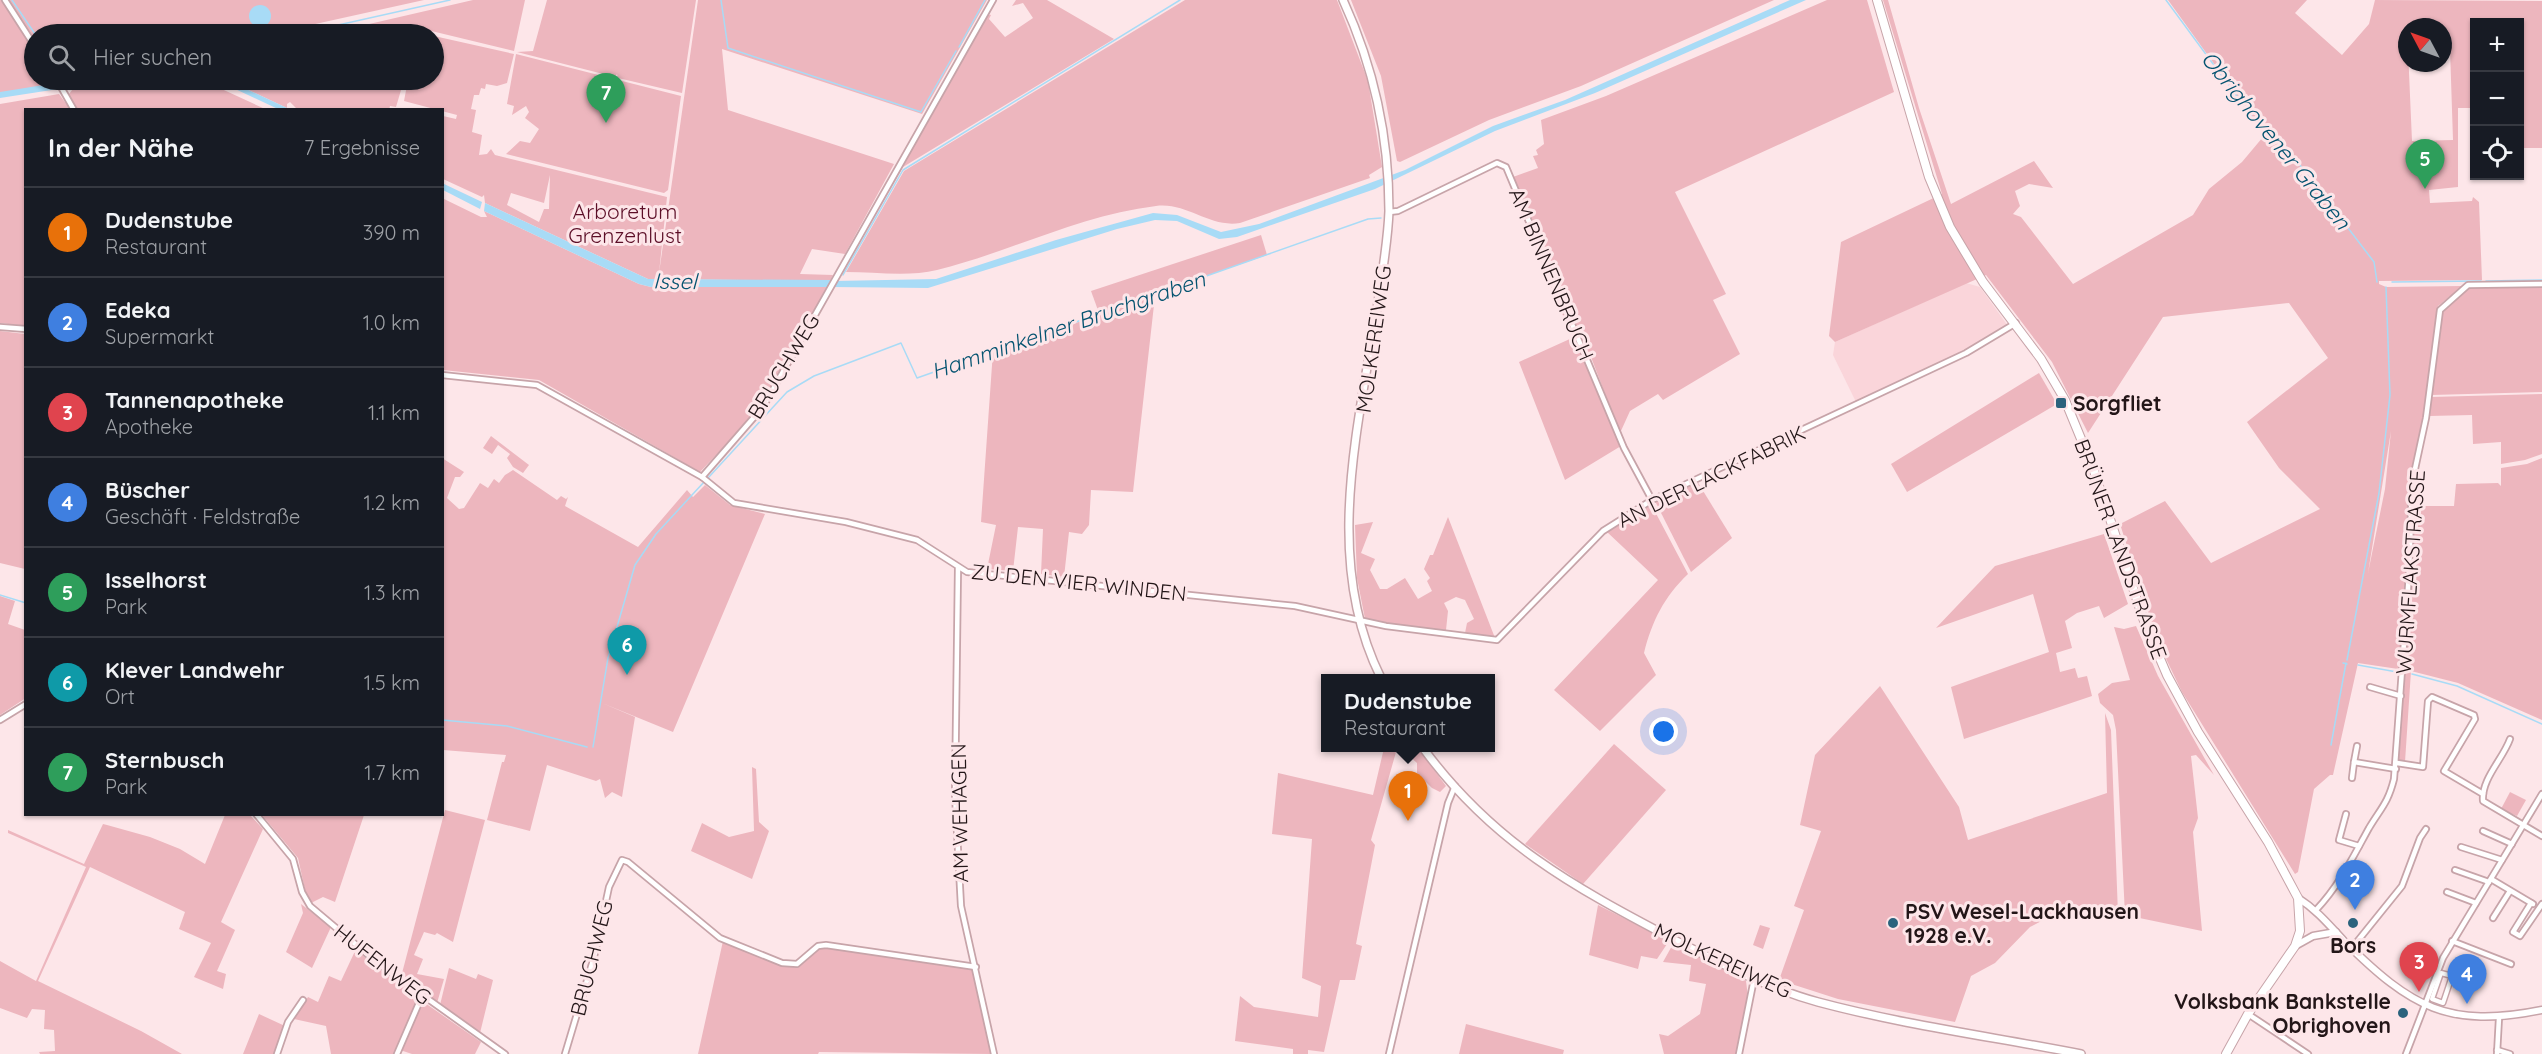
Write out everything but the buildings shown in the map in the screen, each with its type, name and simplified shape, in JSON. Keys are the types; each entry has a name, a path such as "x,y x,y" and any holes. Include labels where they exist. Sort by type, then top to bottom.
{"main road":[{"name":"MOLKEREIWEG","path":"1343,0 1373,80 1384,134 1388,172 1389,212 1386,251 1349,507 1348,553 1359,621 1379,674"},
{"name":"BRÜNER LANDSTRASSE","path":"1877,0 1939,203 1969,260 2051,375 2077,426 2134,595 2167,675 2198,732 2268,842 2298,898 2301,910 2300,931 2295,946 2248,1014 2226,1054"},
{"name":"MOLKEREIWEG","path":"1427,752 1455,786 1503,834 1556,875 1596,899 1754,979 1838,1006 2081,1054"}],"street":[{"path":"5,0 24,29"},
{"name":"BRUCHWEG","path":"702,477 763,407 993,0"},
{"path":"63,90 73,108"},
{"name":"AM BINNENBRUCH","path":"1389,212 1398,211 1497,163 1506,167 1624,448 1652,500"},
{"name":"WURMFLAKSTRASSE","path":"2316,910 2345,872 2389,801 2396,766 2412,483 2426,418 2440,309 2468,285 2542,284"},
{"name":"AN DER LACKFABRIK","path":"1359,621 1497,640 1603,531 1652,500 1966,353 2016,323"},
{"path":"0,327 24,330"},
{"path":"444,375 537,385 702,477"},
{"name":"ZU DEN VIER WINDEN","path":"702,477 726,498 744,506 846,522 917,540 967,572 1295,606 1359,621"},
{"name":"AM WEHAGEN","path":"958,568 956,818 962,906 994,1054"},
{"name":"WURMFLAKSTRASSE","path":"2370,687 2401,696"},
{"path":"2354,762 2423,766 2428,701 2432,697 2474,715 2475,720 2444,771 2483,794"},
{"path":"0,720 24,705"},
{"path":"2510,739 2483,794 2483,801 2542,836"},
{"path":"2352,778 2357,746"},
{"path":"1389,1054 1448,803 1455,786"},
{"path":"2406,1054 2436,972 2452,940 2542,794"},
{"path":"2346,814 2339,840 2359,846"},
{"name":"HUFENWEG","path":"258,816 289,852 310,906 379,964 506,1054"},
{"path":"2352,948 2402,886 2420,837 2426,829"},
{"path":"2483,831 2512,844"},
{"path":"2462,847 2502,860"},
{"name":"BRUCHWEG","path":"565,1054 594,957 609,887 619,864 624,860 720,938 782,963 797,964 818,946 826,945 976,967"},
{"path":"2455,870 2490,880 2531,903 2540,905 2520,936 2513,932 2531,903"},
{"path":"2493,918 2510,891"},
{"path":"2446,892 2476,903"},
{"path":"2298,898 2316,910 2394,988 2424,1005 2457,1015 2499,1018 2542,1010"},
{"path":"2301,910 2316,910"},
{"path":"2295,946 2313,936 2336,932"},
{"path":"2452,940 2511,964"},
{"path":"2441,973 2452,976 2443,1003 2432,999 2441,973"},
{"path":"1739,1054 1754,979"},
{"path":"397,1054 423,996"},
{"path":"277,1054 288,1022 303,1000"},
{"path":"2248,1014 2308,1054"},
{"path":"2499,1018 2497,1052 2510,1054"}],"shaded area":[{"path":"1966,283 1980,287 2008,326 1979,344 1856,402 1833,355 1835,342"}],"green space":[{"path":"0,0 424,0 315,24 24,24 24,90 34,90 0,96"},
{"path":"473,0 525,0 514,51 444,34 444,24 369,24"},
{"path":"547,0 696,0 682,93 618,78 617,74 615,77 517,52 533,51"},
{"name":"Arboretum Grenzenlust","path":"698,0 987,0 922,114 722,49 728,110 894,164 845,254 812,249 800,274 833,275 830,281 648,279 485,203 484,195 482,197 444,179 444,116 456,119 457,115 444,112 444,108 430,108 404,101 406,90 444,90 444,38 514,54 507,83 497,86 486,84 485,89 481,88 479,95 474,95 471,109 476,110 472,132 482,135 479,155 487,154 491,149 495,155 667,197 659,273","holes":["550,175 549,209 544,209 539,222 507,205 511,193 544,203"]},
{"path":"1016,0 1047,0 1114,39 903,167 868,229 987,14 991,15 989,19 1005,37 1033,18 1023,3 1012,6"},
{"path":"1185,0 1337,0 1368,81 1382,167 1369,175 1370,178 1240,223 1218,222 1178,208 1156,206 1100,217 937,270 904,274 846,272 904,171"},
{"path":"1351,0 1774,0 1581,86 1489,120 1400,162 1397,161 1381,76"},
{"path":"1827,0 1867,0 1894,92 1675,192 1726,294 1713,300 1740,354 1663,400 1658,394 1630,411 1620,433 1591,357 1586,359 1621,446 1565,480 1519,362 1572,338 1543,266 1551,262 1513,177 1538,168 1533,156 1538,155 1536,150 1544,144 1541,120 1606,96"},
{"path":"1883,0 1888,0 1919,108 1951,204 2034,161 2053,188 2029,184 2015,191 2020,206 2013,214 2021,217 2073,284 2193,215 2209,189 2242,162 2263,137 2277,133 2251,115 2168,0 2307,0 2295,13 2342,55 2369,24 2375,0 2542,1 2542,148 2524,148 2524,18 2470,18 2470,108 2458,108 2458,187 2429,190 2430,203 2472,201 2473,197 2479,202 2482,280 2379,281 2379,284 2386,287 2463,286 2438,306 2423,422 2409,492 2408,531 2413,530 2414,506 2454,506 2456,484 2498,483 2501,486 2501,468 2527,464 2542,458 2542,720 2458,683 2411,671 2405,762 2401,762 2398,759 2405,670 2358,663 2333,775 2314,789 2298,872 2295,874 2182,692 2157,640 2120,524 2165,501 2211,563 2320,509 2279,468 2247,422 2328,358 2289,303 2163,317 2088,433 2052,362 1986,275 1835,342 1829,336 1841,242 1942,194","holes":["2398,18 2452,18 2453,140 2412,141 2409,72 2398,72","2391,431 2385,489 2368,573"]},
{"path":"516,54 681,96 668,190 664,193 506,154 520,141 530,143 539,129 525,118 529,112 526,106 512,115 514,106 507,104"},
{"path":"72,90 224,90 263,108 76,108 69,94"},
{"path":"248,90 401,90 396,107 296,108 290,102 287,108"},
{"path":"59,94 69,108 24,108 24,326 0,323 0,104"},
{"path":"444,199 481,217 487,217 484,211 639,284 651,287 829,287 755,414 700,472 539,380 444,370"},
{"path":"1261,235 1267,255 1099,313 1091,291"},
{"path":"2542,286 2542,392 2431,395 2443,308 2466,290 2474,287"},
{"path":"1155,296 1133,492 1091,490 1089,525 1082,534 1069,532 1064,577 1041,574 1043,529 1018,527 1013,571 987,569 996,525 981,522 993,351"},
{"path":"0,331 24,334 24,569 0,563"},
{"path":"2039,373 2057,404 1907,492 1891,464"},
{"path":"2542,394 2542,454 2525,460 2501,464 2501,442 2473,444 2472,415 2429,416 2431,397"},
{"path":"491,436 529,465 523,473 513,467 507,458 510,454 498,445 492,454 483,448"},
{"path":"444,459 464,472 460,477 455,477 447,498 459,509 464,508 480,483 488,488 494,479 499,483 513,470 557,500 561,496 566,499 568,497 565,506 638,547 687,490 693,497 705,485 730,505 765,514 673,732 602,703 635,717 622,797 612,792 605,798 600,779 596,781 547,765 530,831 487,820 502,762 506,755 444,750"},
{"path":"1697,481 1732,538 1691,572 1655,501"},
{"path":"1651,504 1688,574 1666,601 1647,641 1644,653 1656,675 1600,731 1554,690 1658,580 1606,531"},
{"path":"1448,517 1495,638 1465,633 1467,623 1474,619 1465,600 1456,597 1444,603 1448,611 1446,630 1388,625 1365,619 1357,578 1355,525 1373,522 1361,553 1375,559 1370,570 1380,589 1387,589 1405,578 1418,599 1432,591 1427,581 1430,578 1424,569 1430,555 1433,555"},
{"path":"2104,534 2128,604 2104,618 2099,606 2077,613 2065,621 2072,648 2056,653 2060,672 2075,668 2078,678 2087,676 2092,696 1964,739 1951,687 2049,652 2033,594 1936,628 1995,566"},
{"path":"0,596 15,601 8,624 24,630 24,699 0,715"},
{"path":"2136,626 2158,676 2214,775 2196,755 2191,756 2198,818 2193,832 2202,931 2125,915 2116,730 2113,715 2100,703 2098,694 2112,683 2130,680 2114,627 2124,629"},
{"path":"1880,686 1959,807 1968,840 2107,793 2105,713 2111,730 2118,914 2072,905 2030,927 1995,963 1971,976 1955,1022 1838,999 1779,980 1804,910 1794,906 1821,831 1800,825 1815,755"},
{"path":"1614,744 1666,790 1583,884 1525,844"},
{"path":"1383,752 1396,752 1371,840 1375,845 1356,944 1362,946 1355,980 1340,980 1324,1052 1308,1050 1308,1054 1293,1054 1293,1049 1235,1041 1240,996 1254,1007 1318,1017 1321,986 1302,978 1312,839 1272,834 1278,773 1373,795"},
{"path":"1396,752 1421,752 1446,786 1440,792 1432,788 1417,773 1417,763 1407,754"},
{"path":"752,767 756,769 759,822 769,831 752,879 691,851 702,823 729,837 754,831"},
{"path":"2510,792 2526,800 2517,816 2501,809"},
{"path":"445,810 485,820 453,942 437,933 435,935 424,932 414,955 423,959 417,974 444,979 437,1003 401,977"},
{"path":"225,816 251,816 263,829 221,922 235,930 217,971 226,974 223,989 194,977 211,943 179,929 185,912 90,867 38,981 141,1031 182,1054 40,1054 39,1052 55,1051 54,1030 44,1029 45,1010 32,1009 27,1018 0,1008 0,961 36,981 86,867 8,833 8,830 84,864 103,824 150,837 180,849 205,864"},
{"path":"263,816 364,816 335,902 323,897 311,903 307,899 298,858"},
{"path":"301,904 331,927 312,968 286,952 303,913"},
{"path":"1598,905 1669,941 1657,959 1641,956 1638,969 1589,955"},
{"path":"1760,925 1770,928 1763,949 1753,945"},
{"path":"723,941 790,967 826,946 973,969 991,1054 819,1052 818,1054 698,1054"},
{"path":"1673,944 1746,981 1748,997 1737,1054 1664,1054 1659,1034 1668,1036 1700,1014 1706,984 1689,981 1691,965 1663,962"},
{"path":"356,949 372,964 417,997 418,1002 395,1054 331,1054 326,1026 294,1019 308,997 318,1002 329,976 341,981"},
{"path":"449,968 476,979 478,974 493,980 480,1033 440,1005"},
{"path":"425,1003 481,1042 475,1054 412,1054 400,1050 417,1012"},
{"path":"259,1014 285,1026 275,1054 243,1054"},
{"path":"1466,1024 1564,1050 1563,1054 1459,1054"}],"water":[{"path":"1790,0 1806,0 1595,93 1495,131 1375,189 1237,237 1219,239 1177,221 1155,220 1117,229 928,288 832,287 835,281 936,279 1056,240 1153,213 1177,215 1221,232 1259,224 1405,170 1493,126 1565,100"},
{"path":"260,5 268,8 270,12 268,24 252,24 249,16 252,8"},
{"path":"24,88 24,90 52,90 0,98 0,92"},
{"path":"237,90 248,90 287,108 276,108"},
{"path":"444,184 482,202 480,209 444,191"},
{"name":"Issel","path":"485,203 648,279 832,280 829,287 651,287 639,284 484,211"}],"waterway":[{"path":"12,0 28,24"},
{"path":"343,24 450,0"},
{"path":"721,0 728,48 921,112 956,51"},
{"path":"959,47 985,0"},
{"path":"843,275 903,170 1180,0"},
{"name":"Obrighovener Graben","path":"2166,0 2266,136 2275,133 2374,262 2377,282"},
{"name":"Hamminkelner Bruchgraben","path":"708,478 787,392 814,376 901,343 917,378 1368,219 1381,218"},
{"name":"Obrighovener Graben","path":"2486,281 2542,280"},
{"name":"Obrighovener Graben","path":"2392,282 2481,281"},
{"path":"2347,660 2379,493 2390,395 2386,287"},
{"name":"Hamminkelner Bruchgraben","path":"593,747 608,658 635,565 656,534 704,482"},
{"name":"Hamminkelner Bruchgraben","path":"0,595 24,602"},
{"path":"2343,663 2347,664"},
{"path":"2331,745 2346,663"},
{"path":"2358,665 2397,672"},
{"path":"2412,674 2457,686 2542,724"},
{"name":"Hamminkelner Bruchgraben","path":"444,720 507,726 587,747"}],"place":[{"name":"Sternbusch","path":"606,123"},
{"name":"Isselhorst","path":"2425,189"},
{"name":"Sorgfliet","path":"2061,403"},
{"name":"Klever Landwehr","path":"627,675"},
{"name":"Dudenstube","path":"1408,821"},
{"name":"Edeka","path":"2355,910"},
{"name":"PSV Wesel-Lackhausen 1928 e.V.","path":"1893,923"},
{"name":"Bors","path":"2353,923"},
{"name":"Tannenapotheke","path":"2419,992"},
{"name":"Büscher","path":"2467,1004"},
{"name":"Volksbank Bankstelle Obrighoven","path":"2403,1013"}]}
